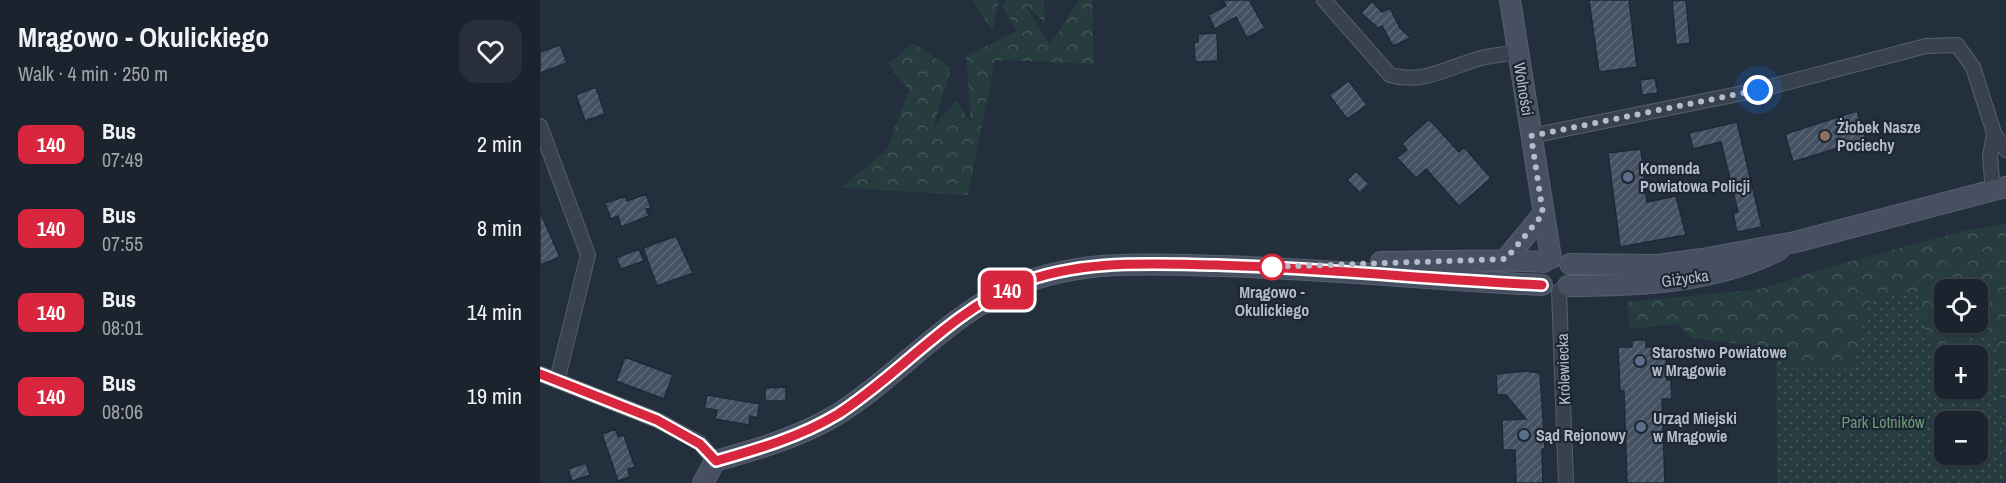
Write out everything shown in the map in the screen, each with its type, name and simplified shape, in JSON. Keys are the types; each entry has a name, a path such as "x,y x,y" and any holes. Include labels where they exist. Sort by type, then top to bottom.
{"street":[{"path":"1324,0 1390,75 1406,80 1436,75 1484,57 1518,52"},
{"name":"Wolności","path":"1510,0 1543,214 1555,261"},
{"path":"1531,136 1758,90 1926,46 1957,45 1973,68 1994,133 2006,150"},
{"path":"540,126 588,255 557,381"},
{"path":"1994,133 2006,141"},
{"path":"1994,133 1990,157 1999,189"},
{"name":"Giżycka","path":"1289,268 1506,259 1658,265 1795,242 1999,189"},
{"path":"1506,259 1543,214"},
{"name":"Giżycka","path":"1289,268 1562,291 1684,280 1756,262 1795,242"},
{"path":"1555,261 1572,278 1562,291 1539,271 1555,261"},
{"path":"540,374 657,420 681,434 693,450 716,461 782,442 838,413 960,318 1018,285 1077,268 1126,264 1289,268"},
{"name":"Królewiecka","path":"1562,291 1566,483"},
{"path":"703,483 716,461"}],"green space":[{"path":"972,0 999,0 993,31"},
{"path":"1007,0 1044,0 1045,23 1025,4 1050,45 1079,0 1092,0 1094,64 995,60 968,195 841,188 887,149 909,90 888,64 913,43 951,68 933,127 956,101 971,123 966,56 1017,31 1002,6"},
{"path":"2006,224 2006,474 1995,335 1971,338 1960,345 1936,345 1925,328 1918,292 1853,369 1790,369 1767,347 1691,338 1678,324 1630,329 1627,302 1760,289 1830,267 1963,231"},
{"name":"Park Lotników","path":"1893,292 1918,292 1925,328 1937,345 1934,345 1934,399 1988,399 1988,345 1960,345 1971,338 1995,335 2006,483 1777,483 1776,356 1790,369 1853,369 1868,304"}],"building":[{"path":"1223,0 1249,0 1265,28 1247,38 1236,17 1215,29 1208,15 1226,6"},
{"path":"1589,0 1629,0 1637,67 1599,72"},
{"path":"1686,0 1690,43 1676,45 1672,1"},
{"path":"1372,1 1382,12 1390,8 1400,28 1411,38 1393,46 1382,26 1378,28 1361,13"},
{"path":"1217,33 1218,61 1195,62 1194,42 1198,42 1198,34"},
{"path":"560,45 567,63 540,73 540,52"},
{"path":"1655,78 1658,93 1642,95 1640,80"},
{"path":"1349,81 1367,105 1347,119 1329,95"},
{"path":"596,87 605,114 585,121 576,95"},
{"path":"1857,111 1866,139 1793,162 1785,134"},
{"path":"1429,119 1459,152 1464,147 1491,178 1459,206 1426,169 1416,178 1397,158 1407,150 1402,144"},
{"path":"1737,122 1762,227 1737,232 1733,213 1738,212 1721,142 1693,149 1689,133"},
{"name":"Komenda Powiatowa Policji","path":"1641,149 1647,202 1676,196 1686,235 1620,247 1608,153"},
{"path":"1356,171 1369,184 1360,193 1347,180"},
{"path":"646,194 651,208 646,209 649,216 621,227 618,216 611,219 605,203 626,196 627,201"},
{"path":"540,212 560,257 540,265"},
{"path":"676,236 693,273 657,286 643,248"},
{"path":"639,249 644,261 621,269 616,258"},
{"path":"1632,340 1646,340 1646,347 1666,347 1667,380 1671,380 1672,399 1662,399 1665,483 1627,483 1624,391 1620,391 1618,347 1632,347"},
{"path":"625,357 673,375 664,399 616,381"},
{"name":"Sąd Rejonowy","path":"1525,371 1540,373 1545,449 1542,449 1543,483 1516,483 1515,450 1503,450 1502,420 1526,419 1506,395 1497,395 1496,374"},
{"path":"786,387 786,401 765,401 765,388"},
{"path":"707,395 760,404 757,418 750,416 749,425 715,419 717,410 704,408"},
{"path":"616,429 618,437 624,435 635,467 628,469 630,477 618,481 602,434"},
{"path":"586,463 590,475 572,481 568,469"}],"bus line":[{"name":"140","path":"540,374 657,420 700,444 716,461 802,434 838,413 870,390 981,304 1018,285 1058,272 1126,264 1162,264 1289,268 1542,285"}],"place":[{"name":"Żłobek Nasze Pociechy","path":"1825,136"},
{"name":"Komenda Powiatowa Policji","path":"1628,177"},
{"name":"Mrągowo - Okulickiego","path":"1272,267"},
{"name":"Starostwo Powiatowe w Mrągowie","path":"1640,361"},
{"name":"Urząd Miejski w Mrągowie","path":"1641,427"},
{"name":"Sąd Rejonowy","path":"1524,435"}],"route":[{"path":"1272,267 1269,267 1506,259 1543,214 1531,136 1581,128 1758,90"}]}
